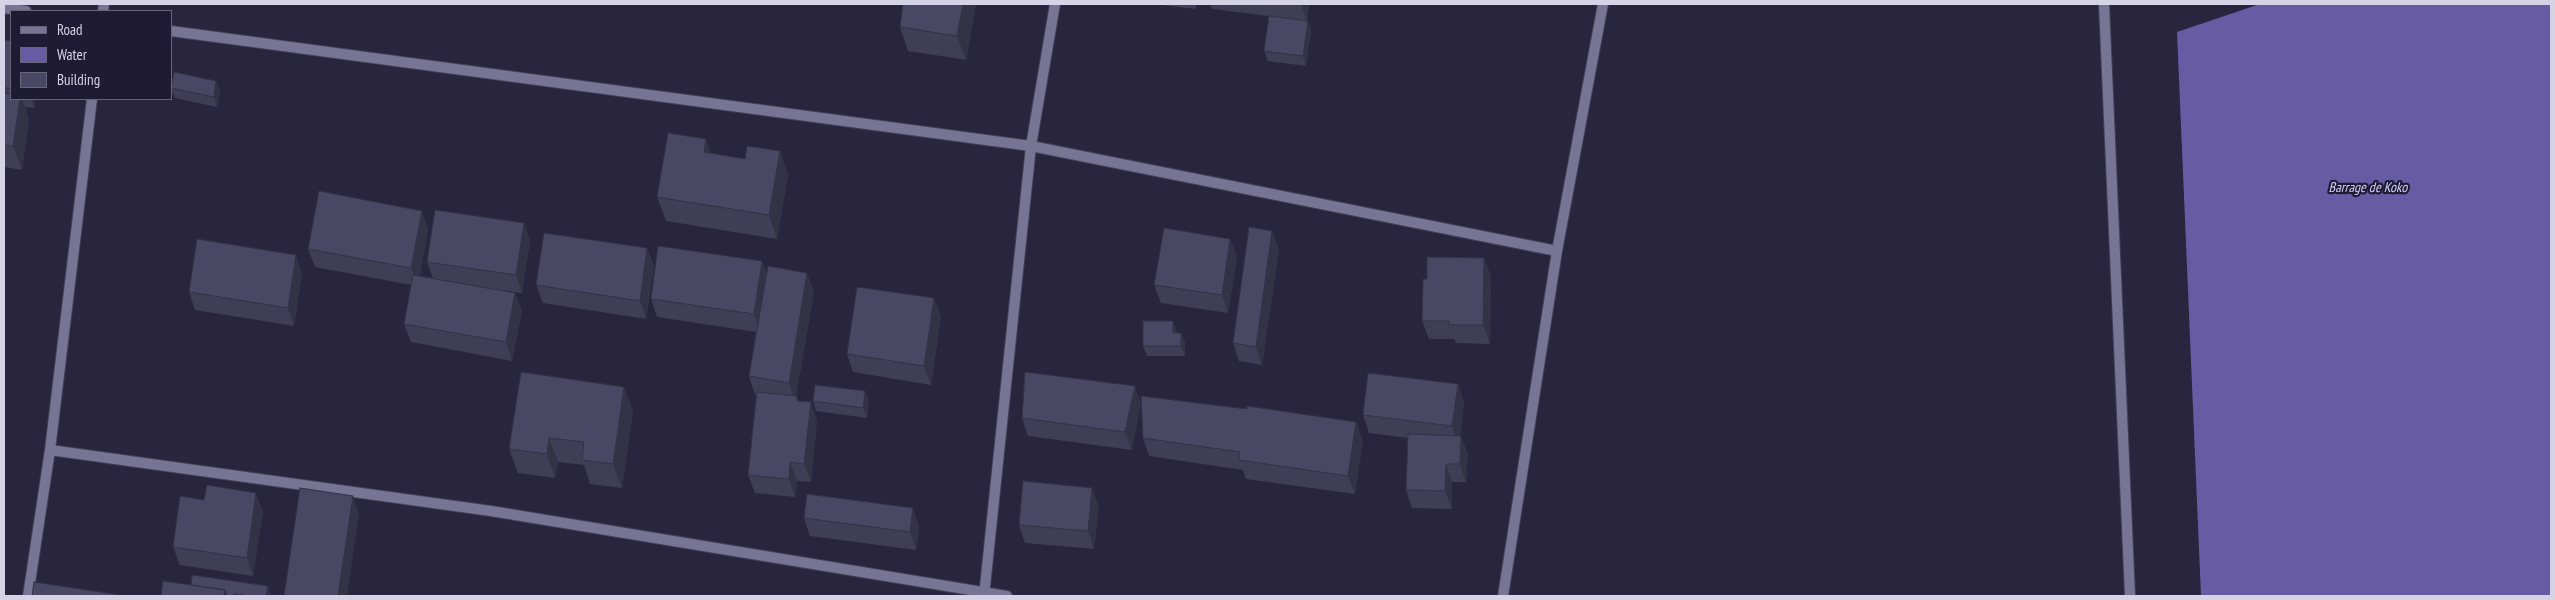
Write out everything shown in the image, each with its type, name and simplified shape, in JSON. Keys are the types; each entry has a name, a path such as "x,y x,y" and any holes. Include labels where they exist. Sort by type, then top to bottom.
{"street":[{"path":"985,594 1031,146 1055,4"},
{"path":"1503,596 1557,251 1603,4"},
{"path":"2104,4 2130,596"},
{"path":"4,8 19,10"},
{"path":"172,31 1031,146 1557,251"},
{"path":"28,596 50,450 92,100"},
{"path":"50,450 491,512 985,594 1007,596"}],"water":[{"name":"Barrage de Koko","path":"2260,4 2551,4 2551,596 2201,596 2177,32"}],"building":[{"path":"903,4 963,4 957,36 900,27"},
{"path":"1269,16 1308,21 1303,56 1264,51"},
{"path":"4,40 10,41 10,88 4,88"},
{"path":"174,72 216,81 214,97 172,88"},
{"path":"4,93 10,94 10,100 20,100 13,146 4,145"},
{"path":"668,133 706,139 704,152 745,159 747,146 780,151 769,215 657,197"},
{"path":"319,191 422,211 411,268 308,249"},
{"path":"435,210 524,223 516,275 427,262"},
{"path":"1249,227 1272,231 1256,347 1233,343"},
{"path":"1164,228 1230,239 1222,295 1154,285"},
{"path":"544,233 647,248 640,301 536,285"},
{"path":"197,239 296,255 288,308 189,292"},
{"path":"658,246 762,261 754,314 651,299"},
{"path":"1427,257 1484,258 1483,325 1449,325 1449,321 1422,321 1423,279 1427,279"},
{"path":"768,266 807,273 789,383 749,376"},
{"path":"413,275 515,293 506,342 404,324"},
{"path":"857,287 934,298 924,366 847,354"},
{"path":"1143,321 1173,321 1173,333 1181,333 1181,346 1143,346"},
{"path":"521,372 624,387 613,464 582,460 584,442 549,438 547,454 509,449"},
{"path":"1025,372 1135,386 1125,432 1022,418"},
{"path":"1368,373 1458,384 1452,426 1363,415"},
{"path":"815,385 865,391 863,408 813,401"},
{"path":"757,392 797,396 797,401 811,402 804,464 790,462 789,479 748,475"},
{"path":"1141,396 1247,409 1247,406 1356,422 1348,476 1239,460 1240,452 1143,438"},
{"path":"1408,434 1461,436 1460,464 1446,464 1445,491 1406,490"},
{"path":"1023,481 1092,488 1088,531 1019,525"},
{"path":"207,485 256,493 247,558 173,547 180,496 204,500"},
{"path":"300,488 353,496 338,596 284,596"},
{"path":"807,494 913,508 910,532 804,518"},
{"path":"192,575 268,586 266,596 234,594 234,596 227,596 225,590 191,585"},
{"path":"163,581 225,590 224,596 161,596"},
{"path":"34,582 127,596 32,596"}]}
